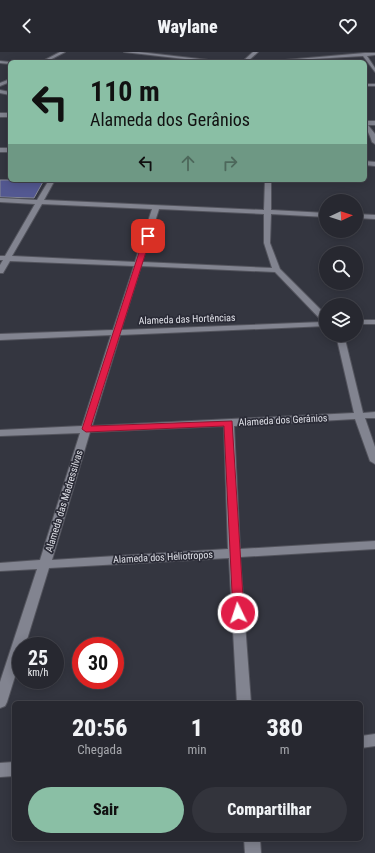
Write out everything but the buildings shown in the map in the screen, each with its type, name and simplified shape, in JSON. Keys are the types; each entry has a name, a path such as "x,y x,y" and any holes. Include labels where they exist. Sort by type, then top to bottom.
{"street":[{"path":"47,60 63,52"},
{"path":"126,52 154,53 208,60"},
{"path":"246,60 256,52"},
{"path":"146,58 154,53"},
{"path":"365,54 365,58 372,63 375,71"},
{"path":"289,60 375,54"},
{"path":"367,126 374,135 375,142"},
{"path":"0,271 4,258 51,182"},
{"path":"268,182 266,212 267,243 277,270 319,313"},
{"path":"0,200 38,203 319,215"},
{"name":"Alameda das Madressilvas","path":"0,702 45,564 156,207"},
{"path":"363,216 375,216"},
{"path":"4,258 277,270"},
{"path":"363,322 375,322"},
{"name":"Alameda das Hortências","path":"0,338 319,324"},
{"path":"342,342 358,416 375,461"},
{"name":"Alameda dos Gerânios","path":"0,433 375,415"},
{"path":"228,423 234,553 244,701"},
{"name":"Alameda dos Heliotropos","path":"0,567 375,545"},
{"path":"363,742 375,740"},
{"path":"0,770 12,769"},
{"path":"252,841 253,853"}],"route":[{"path":"148,236 86,429 228,423 238,613"}]}
